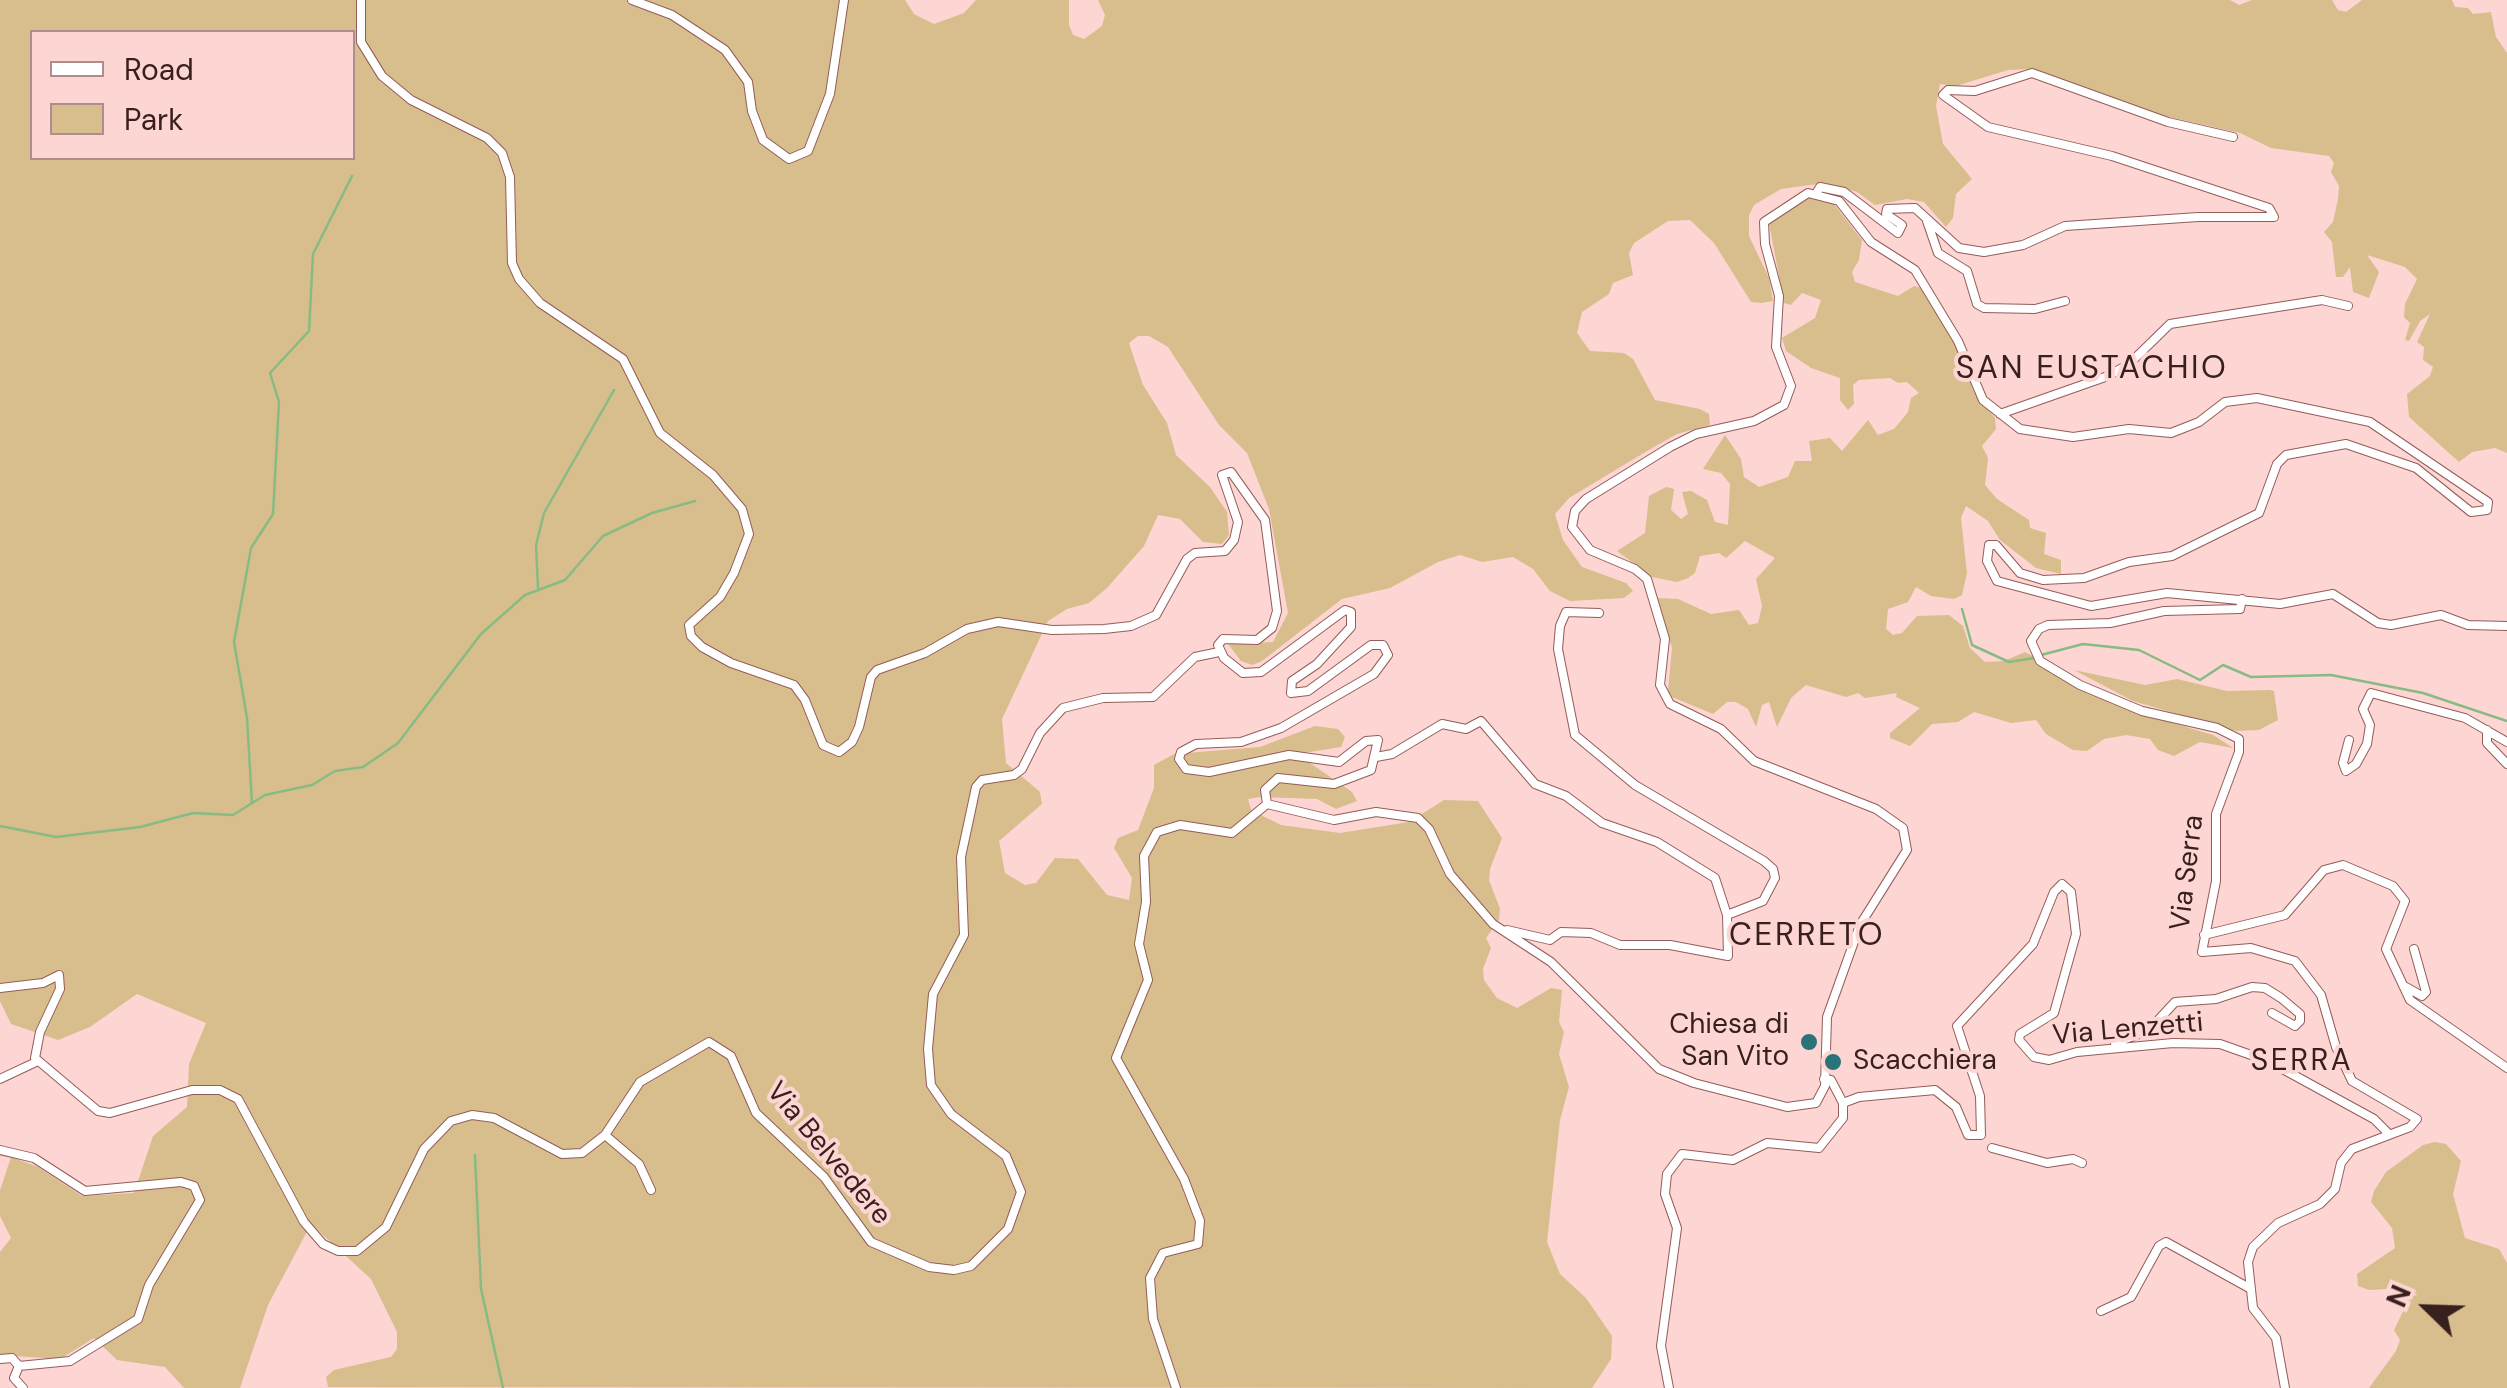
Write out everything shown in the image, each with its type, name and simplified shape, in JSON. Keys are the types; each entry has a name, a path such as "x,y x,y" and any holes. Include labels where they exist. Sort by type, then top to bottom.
{"street":[{"path":"362,0 362,42 382,76 438,116 487,138 502,153 510,178 512,263 519,279 540,302 623,360 660,433 712,476 742,509 748,522 747,542 720,598 692,619 691,636 731,663 794,684 806,700 823,744 839,752 852,742 876,670 924,652 967,629 998,622 1052,630 1104,629 1130,626 1156,615 1187,559 1195,553 1225,551 1234,540 1238,522 1222,480 1225,472 1231,472 1265,520 1277,610 1266,634 1257,640 1223,639 1219,652 1243,673 1261,672 1345,610 1352,612 1351,627 1317,664 1292,680 1291,693 1308,691 1372,645 1383,645 1388,655 1374,674 1282,728 1241,742 1188,746 1179,759 1186,769 1209,772 1289,755 1339,762 1374,738 1378,740 1371,770 1334,784 1278,778 1266,790 1267,804"},
{"path":"632,0 672,15 725,50 748,82 752,112 763,140 789,160 808,151 825,108 837,60 844,0"},
{"path":"1817,192 1820,187 1844,192 1898,233 1902,226 1886,214 1887,208 1915,208 1960,248 1984,252 2023,245 2064,226 2276,214 2269,208 2112,156 1988,127 1946,101 1943,95 1948,90 1975,91 2032,73 2168,122 2233,137"},
{"path":"1267,804 1334,820 1376,812 1418,818 1429,829 1450,874 1502,930 1551,962 1644,1056 1672,1076 1806,1108 1820,1098 1826,1016 1860,925 1907,850 1903,828 1876,809 1754,761 1720,729 1670,704 1660,685 1665,639 1646,579 1635,569 1590,550 1572,527 1575,510 1586,499 1670,447 1696,434 1754,421 1784,405 1791,386 1778,354 1779,296 1765,244 1764,222 1802,194 1817,192 1839,201 1871,242 1915,270 1958,341 1983,400 2020,428 2041,434 2089,437 2128,429 2171,433 2199,422 2225,402 2257,398 2370,422 2488,502 2487,510 2471,512 2416,468 2346,444 2286,456 2276,464 2259,513 2172,556 2129,562 2084,578 2043,580 2020,573 1996,546 1989,545 1985,552 1992,575 2008,587 2091,606 2167,593 2280,604 2332,594 2378,623 2392,626 2441,615 2468,625 2507,626"},
{"path":"1926,217 1938,253 1968,271 1977,304 1996,311 2035,310 2065,301"},
{"path":"2000,414 2108,376 2170,324 2322,300 2348,306"},
{"name":"Via Serra","path":"2242,599 2240,609 2164,611 2110,623 2048,625 2034,633 2032,650 2040,661 2080,685 2142,711 2217,728 2239,739 2239,752 2216,814 2216,881 2201,949 2206,954 2251,948 2294,961 2321,994 2336,1047 2352,1081 2417,1119 2390,1134"},
{"path":"1598,613 1566,612 1560,626 1558,649 1575,735 1635,785 1774,869 1775,878 1763,901 1727,915"},
{"name":"Via Belvedere","path":"604,1135 640,1082 699,1045 715,1044 731,1056 756,1113 824,1177 871,1242 945,1270 982,1259 1008,1230 1019,1207 1019,1180 1006,1156 935,1096 928,1049 936,982 960,951 964,935 961,857 976,787 982,780 1014,775 1022,769 1040,732 1063,708 1103,698 1153,698 1195,657 1219,652"},
{"path":"2349,740 2343,763 2346,770 2356,764 2367,744 2370,725 2363,709 2371,694 2465,718 2507,742"},
{"path":"1376,757 1392,754 1442,724 1466,729 1480,721 1535,784 1566,796 1602,823 1657,842 1715,878 1727,915 1728,956 1670,945 1620,945 1590,932 1561,932 1550,940 1502,930"},
{"path":"2487,730 2487,742 2507,764"},
{"path":"1176,1388 1153,1319 1150,1278 1163,1253 1198,1244 1200,1221 1184,1179 1116,1058 1148,980 1139,944 1146,902 1144,856 1147,843 1170,826 1232,833 1267,804"},
{"path":"2204,935 2284,915 2324,870 2342,865 2402,892 2405,900 2386,949 2410,1000 2507,1068"},
{"name":"Via Lenzetti","path":"1843,1103 1893,1092 1935,1090 1956,1107 1968,1135 1982,1135 1980,1096 1957,1026 2033,944 2054,892 2062,884 2071,892 2076,934 2049,1019 2027,1028 2019,1040 2040,1060 2077,1052 2172,1043 2230,1047 2319,1088 2374,1119 2390,1134"},
{"path":"2399,981 2414,994 2422,996 2426,992 2414,949"},
{"path":"0,988 43,983 58,975 60,989 40,1032 36,1062"},
{"path":"2077,1052 2136,1038 2175,1002 2216,999 2265,988 2300,1014 2300,1021 2294,1026 2272,1013"},
{"path":"36,1062 104,1113 192,1090 220,1090 238,1099 310,1230 322,1244 351,1253 386,1227 424,1149 451,1121 472,1115 494,1118 562,1154 582,1153 604,1135 639,1164 651,1190"},
{"path":"0,1080 36,1062"},
{"path":"1670,1388 1661,1346 1678,1228 1665,1194 1667,1174 1682,1154 1734,1160 1775,1142 1814,1150 1842,1118 1843,1103 1831,1080 1824,1079"},
{"path":"2285,1388 2276,1338 2253,1308 2248,1262 2260,1239 2278,1224 2320,1204 2335,1190 2340,1164 2352,1149 2390,1134"},
{"path":"1992,1148 2047,1163 2082,1163"},
{"path":"0,1150 34,1158 85,1191 181,1182 194,1186 200,1200 150,1284 138,1319 70,1361 19,1366"},
{"path":"2101,1311 2131,1297 2158,1246 2166,1242 2251,1289"},
{"path":"0,1359 12,1358 19,1366"},
{"path":"19,1366 14,1378 23,1388"}],"green space":[{"path":"0,0 905,0 914,14 934,24 964,13 976,0 1069,0 1069,25 1073,35 1084,39 1102,26 1105,15 1098,0 2230,0 2239,5 2252,0 2332,0 2338,10 2346,12 2362,0 2452,0 2455,7 2468,8 2473,14 2491,12 2496,37 2507,53 2507,453 2495,448 2472,452 2459,462 2409,417 2407,394 2430,376 2433,367 2423,360 2424,347 2417,342 2430,314 2420,321 2409,341 2405,340 2410,323 2404,317 2405,304 2417,279 2405,267 2367,255 2379,272 2369,298 2353,292 2350,267 2343,277 2336,277 2332,242 2324,232 2333,222 2339,186 2331,172 2334,163 2329,156 2271,148 2240,133 2165,116 2032,69 2008,70 1956,86 1940,84 1936,106 1943,144 1972,179 1956,194 1953,218 1946,227 1924,202 1907,199 1875,205 1857,192 1825,183 1781,189 1754,205 1749,215 1749,236 1769,278 1773,301 1762,303 1751,302 1714,243 1690,220 1668,221 1634,243 1629,253 1633,275 1613,283 1609,294 1582,312 1577,333 1590,351 1624,353 1633,359 1655,400 1700,409 1709,414 1710,425 1677,434 1647,451 1569,498 1555,514 1563,540 1582,567 1626,583 1633,591 1624,598 1570,601 1550,591 1533,569 1513,557 1482,562 1460,555 1438,562 1390,588 1342,599 1262,661 1252,665 1241,661 1228,644 1273,642 1288,613 1269,509 1247,453 1219,425 1168,347 1149,336 1138,336 1129,343 1143,385 1167,423 1176,455 1210,487 1227,512 1229,535 1222,544 1203,542 1180,519 1158,515 1144,546 1107,588 1089,603 1067,609 1048,621 1002,719 1006,763 1040,792 1042,804 999,841 1005,873 1025,885 1036,883 1055,858 1078,859 1107,895 1129,900 1132,878 1114,848 1118,838 1138,830 1154,788 1154,765 1174,754 1260,747 1315,726 1338,729 1345,737 1341,747 1297,754 1352,792 1357,801 1336,809 1317,799 1260,797 1248,799 1251,810 1281,825 1340,833 1409,822 1444,800 1478,801 1502,838 1490,869 1489,880 1500,909 1499,920 1486,938 1491,948 1483,969 1484,980 1497,998 1517,1008 1551,988 1562,990 1559,1022 1564,1032 1559,1054 1569,1087 1560,1120 1547,1242 1560,1274 1586,1298 1612,1336 1611,1359 1592,1388 328,1387 326,1377 334,1370 391,1357 397,1349 397,1332 371,1279 311,1224 268,1305 240,1388 184,1388 165,1367 117,1360 94,1338 60,1359 0,1355 0,1252 11,1238 0,1216 0,1190 11,1157 38,1167 82,1196 134,1193 153,1136 187,1107 189,1064 206,1023 137,994 90,1027 58,1040 11,1024 0,1001"},
{"path":"1808,197 1834,204 1862,240 1859,260 1852,272 1855,282 1898,296 1914,286 1922,288 1958,347 1973,390 1995,418 1996,429 1982,446 1988,458 1985,485 1997,499 2029,520 2030,528 2046,533 2044,554 2061,560 2061,574 2036,568 2000,540 1988,521 1966,506 1961,518 1967,573 1962,595 1954,599 1931,596 1916,587 1908,602 1888,609 1886,629 1893,635 1902,633 1917,616 1949,615 1963,626 1970,648 1985,662 2004,661 2025,652 2136,712 2213,735 2233,748 2200,742 2174,756 2158,750 2150,739 2126,735 2104,739 2087,751 2073,750 2046,734 2036,720 2011,723 1974,712 1958,722 1932,724 1910,746 1890,738 1890,733 1920,708 1896,697 1897,693 1865,698 1858,693 1846,697 1806,685 1791,698 1777,727 1769,702 1762,705 1756,727 1748,709 1736,702 1727,702 1713,714 1672,697 1668,691 1672,648 1657,598 1678,599 1711,614 1739,610 1749,625 1758,623 1762,606 1756,579 1775,558 1745,541 1726,558 1719,553 1700,556 1695,573 1688,578 1677,582 1652,577 1617,551 1645,533 1649,496 1666,487 1674,489 1671,510 1681,519 1688,514 1682,492 1691,491 1707,500 1715,522 1728,525 1730,484 1721,473 1703,469 1725,435 1741,459 1744,477 1759,487 1788,477 1795,461 1812,461 1809,441 1830,438 1842,451 1868,420 1878,435 1894,429 1908,412 1911,398 1919,393 1907,382 1898,383 1890,378 1859,380 1853,385 1854,404 1848,410 1840,400 1840,378 1811,368 1786,351 1782,338 1815,318 1821,300 1802,293 1791,305 1784,303 1769,223"},
{"path":"2074,670 2145,685 2177,679 2227,691 2274,691 2278,720 2259,730 2236,731 2133,701"},
{"path":"2446,1144 2461,1161 2453,1194 2465,1238 2499,1249 2507,1263 2507,1388 2369,1388 2396,1351 2400,1340 2394,1330 2409,1299 2404,1288 2369,1290 2358,1286 2357,1274 2395,1248 2392,1228 2371,1202 2386,1172 2423,1145"}],"waterway":[{"path":"252,803 247,718 234,642 251,548 273,514 279,402 270,373 309,331 313,254 352,176"},
{"path":"538,588 536,545 544,513 614,390"},
{"path":"0,826 56,837 140,827 193,813 233,815 265,795 312,785 335,771 363,767 398,743 481,634 525,595 565,580 603,536 652,513 695,501"},
{"path":"1962,609 1972,645 2009,662 2034,658"},
{"path":"2041,655 2083,644 2139,650 2200,680 2223,665 2251,677 2331,675 2423,693 2507,721"},
{"path":"475,1155 481,1289 503,1388"}],"place":[{"name":"Chiesa di San Vito","path":"1809,1042"},
{"name":"Scacchiera","path":"1833,1062"}],"district":[{"name":"SAN EUSTACHIO","path":"2092,370"},
{"name":"CERRETO","path":"1807,937"},
{"name":"SERRA","path":"2302,1062"}]}
